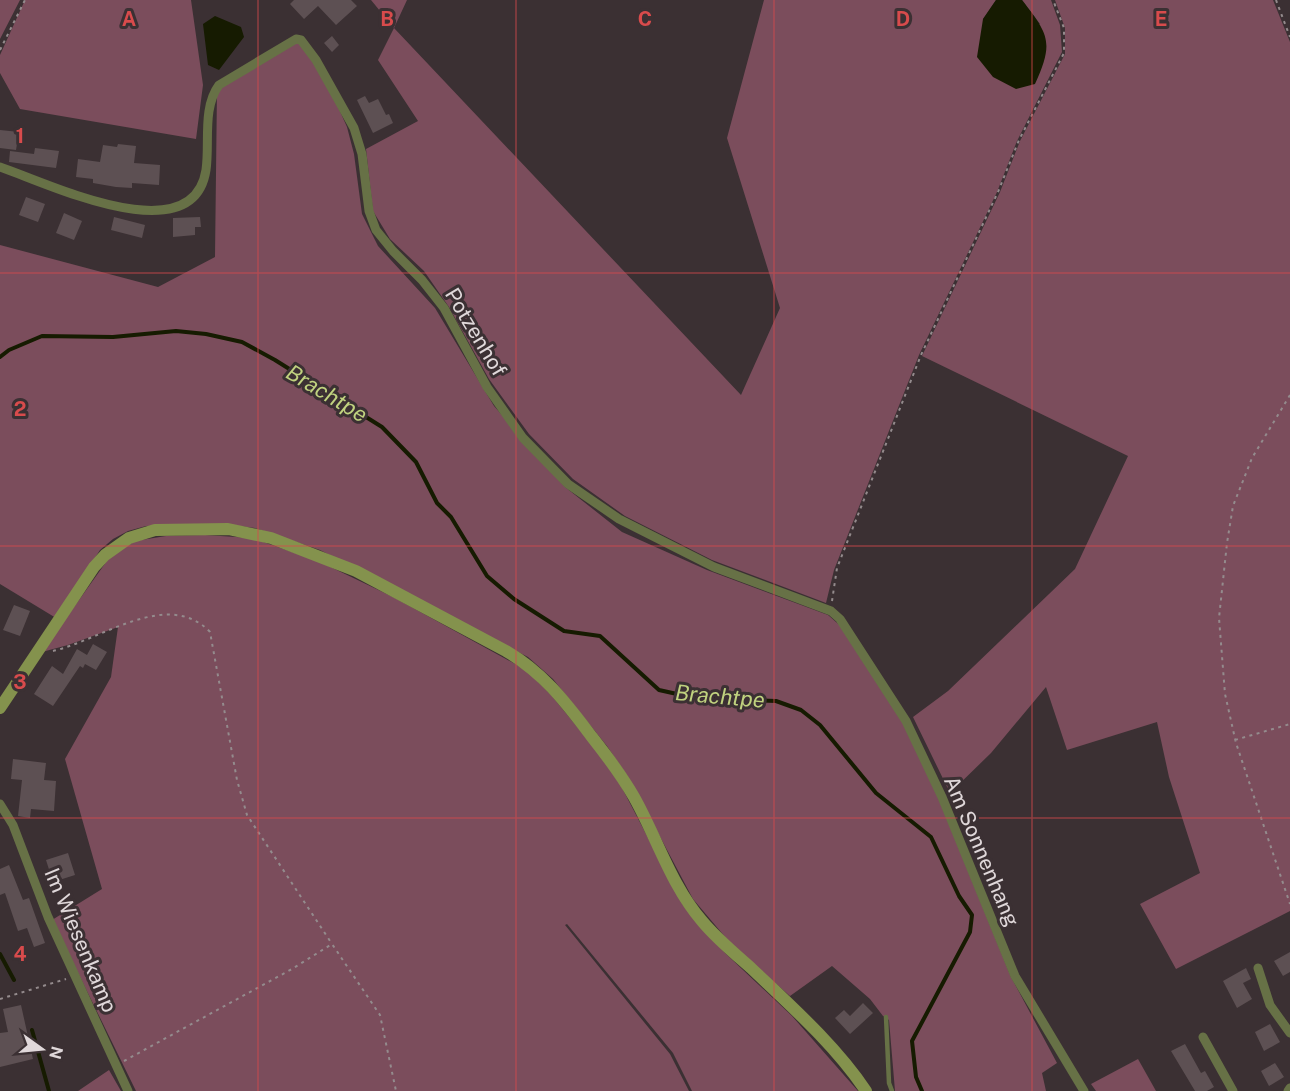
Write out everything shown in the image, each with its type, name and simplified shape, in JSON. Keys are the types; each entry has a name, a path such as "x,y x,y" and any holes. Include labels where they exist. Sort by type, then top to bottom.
{"main road":[{"path":"0,708 94,567 105,555 129,538 145,532 168,529 228,529 253,533 286,543 356,571 506,651 538,672 577,717 623,778 686,901 715,935 794,1009 834,1051 866,1091"}],"street":[{"name":"Potzenhof","path":"0,167 102,203 145,211 173,208 193,196 202,184 206,169 210,105 213,93 219,85 296,39 301,40 316,60 354,128 362,153 369,211 376,230 422,280 444,308 487,387 523,438 568,484 620,519 714,567 831,612 840,619 845,627"},
{"name":"Am Sonnenhang","path":"845,627 906,722 942,797 1015,976 1084,1091"},
{"name":"Im Wiesenkamp","path":"0,804 13,825 48,917 128,1091"},
{"path":"1258,968 1270,1005 1290,1033"},
{"path":"1203,1037 1233,1091"}],"lane":[{"path":"886,1017 892,1091"}],"path":[{"path":"0,50 24,2 20,0"},
{"path":"831,612 837,568 921,355 998,192 1019,140 1064,53 1064,28 1053,0"},
{"path":"1276,0 1290,37"},
{"path":"1290,395 1252,458 1233,506 1219,618 1225,694 1235,740 1290,904"},
{"path":"36,655 68,647 147,617 165,613 187,616 202,624 210,632 237,780 248,815 380,1015 396,1091"},
{"path":"1235,740 1290,724"},
{"path":"116,1065 292,969 332,944"},
{"path":"0,999 74,977"}],"shaded area":[{"path":"0,0 20,0 0,39"},
{"path":"25,0 191,0 203,85 196,139 20,109 0,73 0,55"},
{"path":"371,0 407,0 394,28"},
{"path":"764,0 996,0 983,19 1040,24 1022,0 1051,0 1060,25 1062,52 1017,141 997,192 919,355 834,570 826,603 712,560 625,516 573,479 529,434 489,379 449,307 424,271 390,239 373,211 366,149 418,121 378,60 394,28 741,395 780,308 727,138"},
{"path":"996,0 1022,0 1043,31 1046,39 1045,58 1035,84 1016,89 993,77 977,57 983,19"},
{"path":"1055,0 1273,0 1290,42 1290,911 1176,969 1140,904 1200,873 1169,777 1157,722 1067,750 1046,687 991,753 950,793 913,717 948,691 1075,569 1128,456 922,356 1000,192 1020,141 1065,54 1065,28"},
{"path":"215,16 241,27 244,37 219,70 208,65 203,24"},
{"path":"296,42 300,43 326,80 347,127 354,154 362,214 378,246 435,308 494,406 565,487 622,532 707,570 828,615 844,629 904,724 932,782 1011,977 1057,1063 1042,1073 1046,1091 895,1091 889,1020 870,999 832,966 790,996 732,945 693,899 630,780 607,746 553,679 528,657 320,550 255,528 223,524 146,526 128,531 113,539 100,550 56,618 0,584 0,245 158,287 215,257 217,90"},
{"path":"205,535 252,538 318,561 393,597 526,670 551,695 601,756 621,786 683,905 725,953 792,1016 858,1091 692,1091 673,1053 567,924 565,925 670,1054 689,1091 136,1091 52,920 102,889 65,759 111,677 118,627 42,652 109,558 135,541 166,536"},
{"path":"1138,1059 1156,1091 1096,1091 1091,1084"},
{"path":"109,1070 121,1091 78,1091"}],"building":[{"path":"294,0 351,0 357,6 336,25 318,6 304,19 290,4"},
{"path":"332,36 339,45 332,52 324,43"},
{"path":"365,96 369,103 378,99 393,123 373,133 357,100"},
{"path":"0,130 19,132 16,150 0,148"},
{"path":"118,144 136,146 134,163 160,165 159,185 132,183 132,188 116,187 93,183 93,179 76,177 78,159 100,162 103,145 117,147"},
{"path":"35,148 59,151 56,168 9,162 10,151 34,154"},
{"path":"26,197 45,204 38,222 19,215"},
{"path":"64,213 82,221 74,240 56,233"},
{"path":"114,217 145,225 142,238 111,230"},
{"path":"200,217 201,227 195,227 195,235 173,237 173,218"},
{"path":"14,605 30,611 20,636 3,630"},
{"path":"93,644 107,652 96,670 85,664 83,668 80,666 53,706 34,694 52,666 63,674 77,649 87,655"},
{"path":"13,759 46,763 44,780 56,781 54,811 31,809 30,818 18,816 22,780 11,779"},
{"path":"68,853 75,875 53,882 46,860"},
{"path":"9,865 23,900 29,898 45,943 34,947 27,928 18,931 5,893 0,895 0,869"},
{"path":"1290,952 1290,972 1283,976 1274,961"},
{"path":"1246,968 1251,979 1243,983 1252,999 1237,1008 1223,981"},
{"path":"863,1003 873,1013 850,1034 835,1018 844,1010 850,1016"},
{"path":"21,1005 33,1059 0,1067 0,1033 8,1032 3,1009"},
{"path":"1270,1024 1280,1042 1264,1051 1255,1032"},
{"path":"1185,1044 1201,1073 1205,1071 1214,1087 1207,1091 1195,1091 1171,1051"},
{"path":"1275,1063 1284,1077 1269,1086 1261,1071"}],"waterway":[{"name":"Brachtpe","path":"0,357 9,350 42,336 113,337 176,331 206,334 242,342 382,427 416,462 437,503 451,517 487,576 514,599 564,631 600,636 659,690 695,698 776,701 801,710 820,725 876,793 931,837 959,896 972,915 970,932 912,1041 916,1077 922,1091"},
{"path":"0,954 14,980"},
{"path":"32,1030 49,1091"}]}
